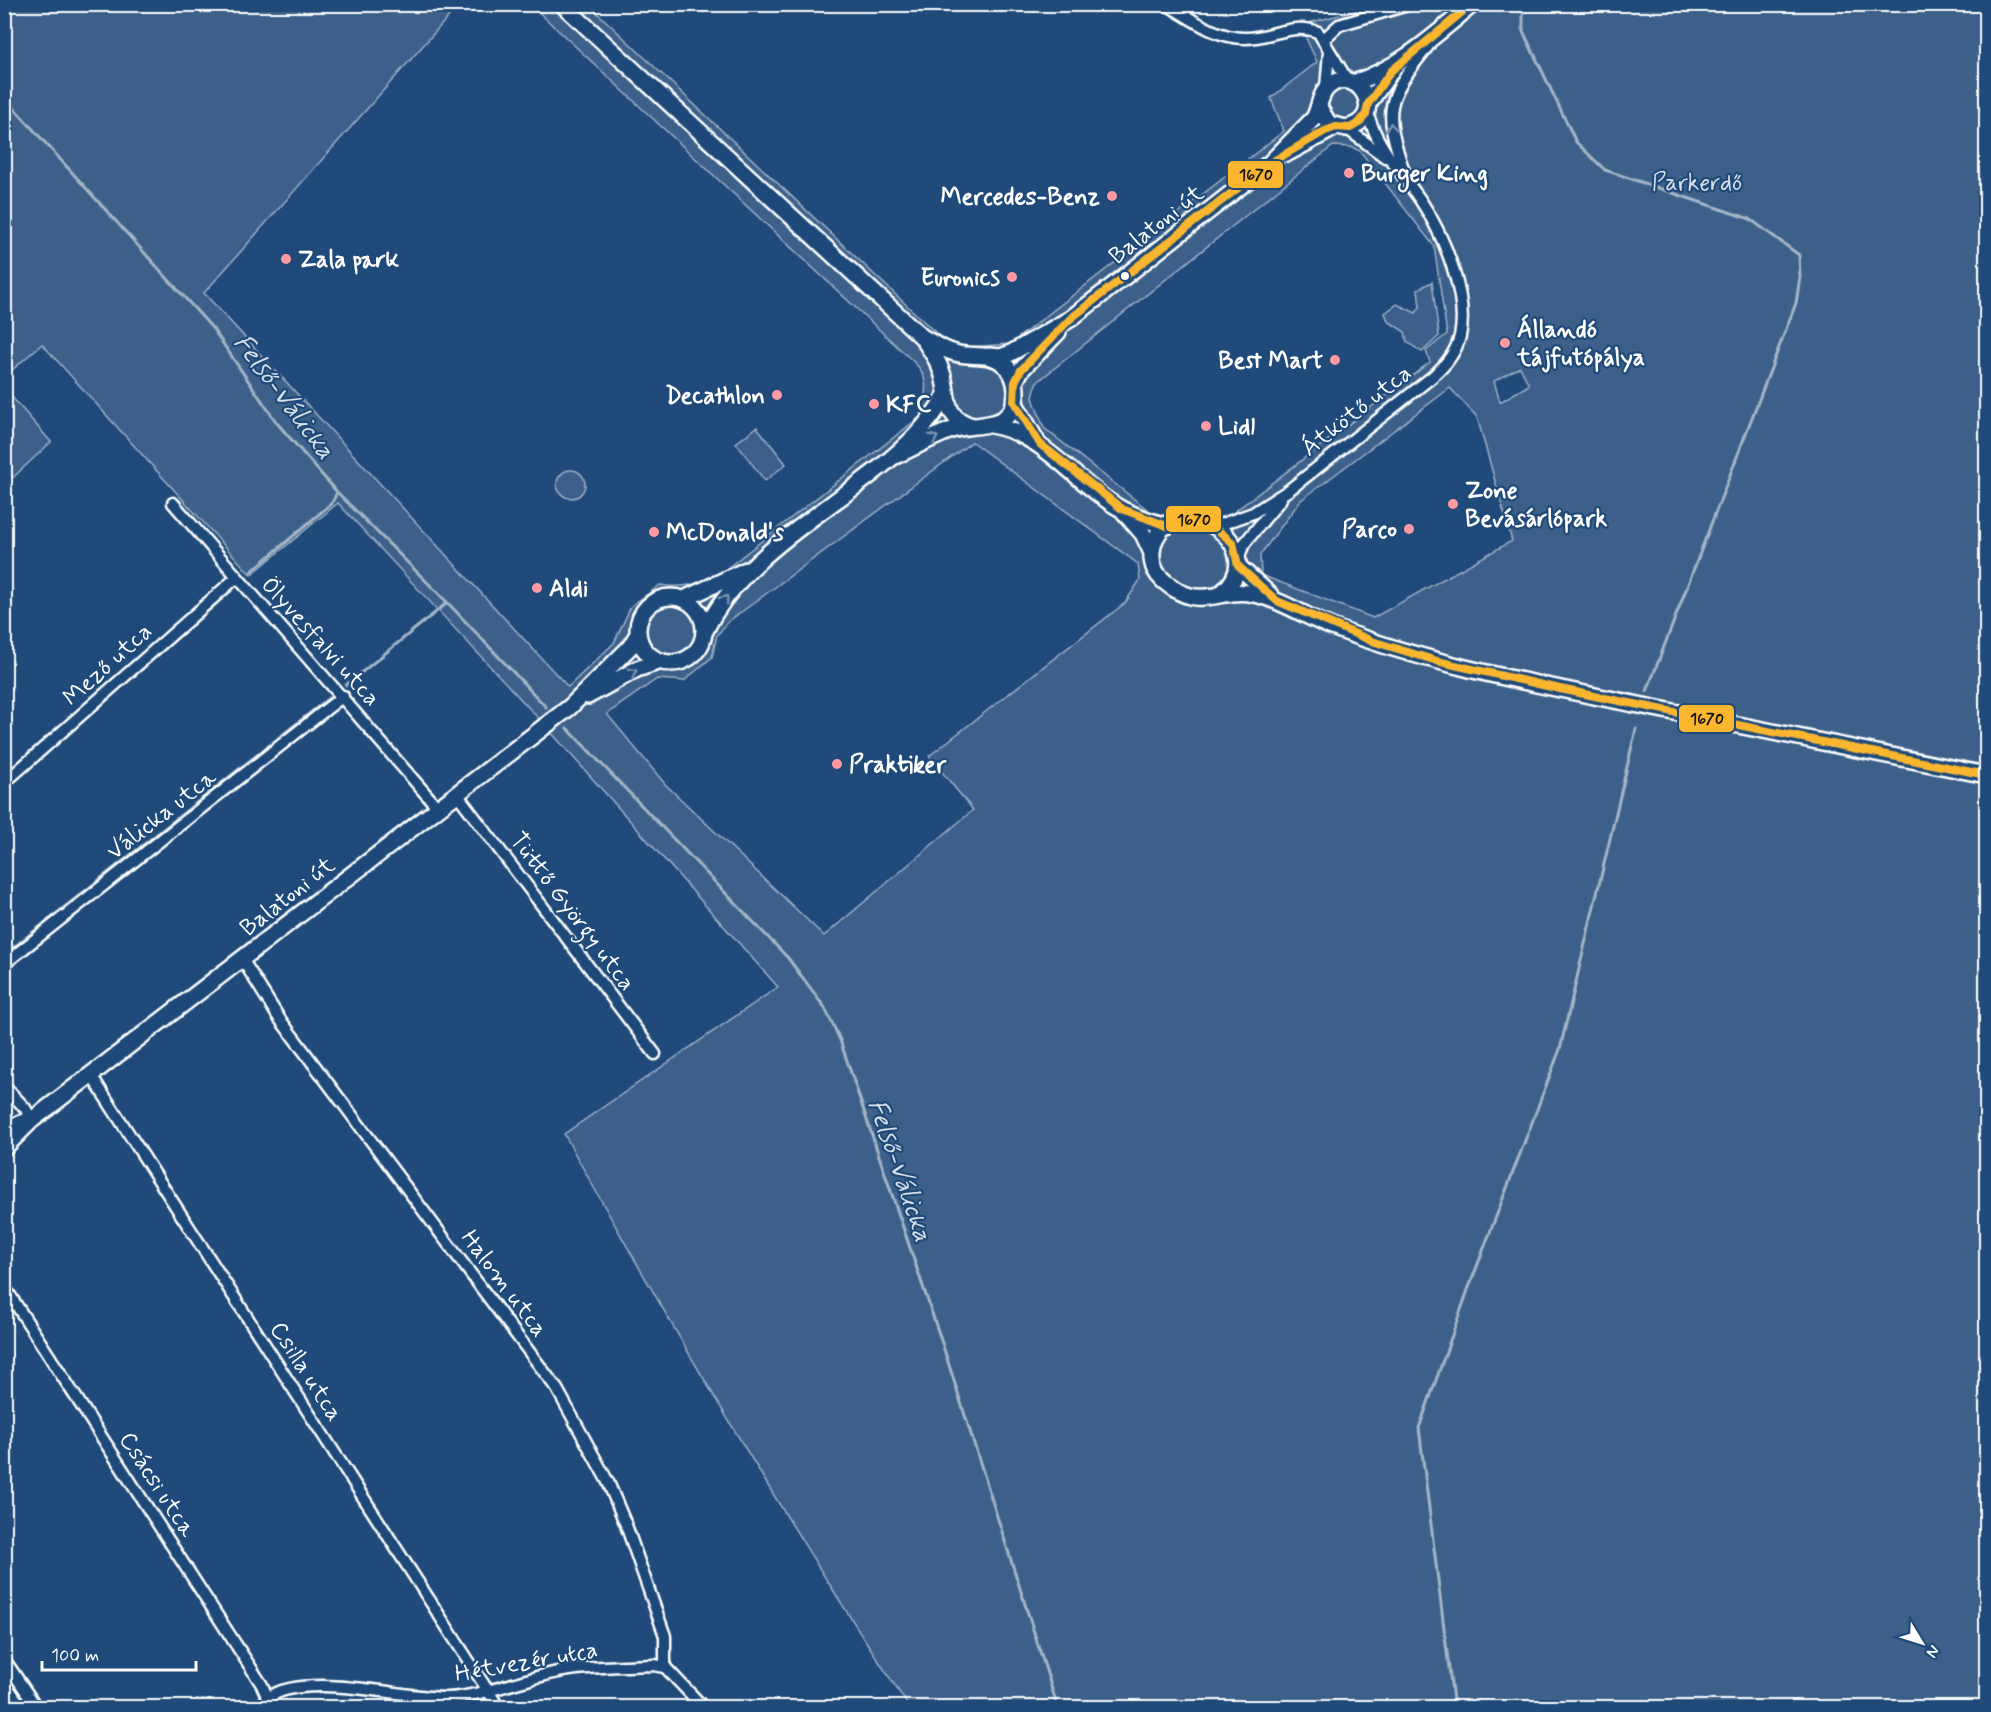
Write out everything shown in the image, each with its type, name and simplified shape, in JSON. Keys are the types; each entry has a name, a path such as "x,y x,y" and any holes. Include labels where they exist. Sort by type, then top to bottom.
{"main road":[{"path":"562,4 922,337 956,354 989,356 1005,365 1015,382 1014,402 1008,414 991,425"},
{"name":"Balatoni út","path":"989,356 1001,357 1011,353 1070,319 1270,164 1320,109 1326,88 1338,81 1351,82 1380,73 1404,58 1473,4"},
{"name":"Balatoni út","path":"1270,164 1341,128 1359,123 1387,76 1404,58"},
{"path":"1351,82 1363,90 1367,107"},
{"path":"1320,109 1327,121 1341,128"},
{"name":"Balatoni út","path":"1015,382 1021,370 1070,319"},
{"path":"922,337 942,371 949,408 957,418 974,426"},
{"path":"751,568 684,599 662,598 649,605 640,617 638,634 646,651 661,661 676,662 688,658 697,649 719,606 751,568 895,456 937,411 955,365 971,356"},
{"path":"1014,402 1040,444"},
{"path":"895,456 948,432 974,426 991,425 1006,428 1040,444 1122,509 1143,534 1152,553"},
{"path":"1122,509 1167,526"},
{"path":"1219,595 1234,580 1238,562 1233,543 1214,527 1187,518 1167,526 1155,537 1152,553 1152,562 1159,577 1176,590 1202,599 1240,592 1277,601 1353,634 1477,671 1986,775"},
{"path":"1238,562 1277,601"},
{"path":"684,599 701,615 704,633"},
{"name":"Balatoni út","path":"4,1148 32,1120 570,707 630,647 638,634"},
{"name":"Balatoni út","path":"570,707 637,669 661,661"},
{"name":"Balatoni út","path":"4,1132 32,1120"}],"street":[{"path":"1166,4 1208,29 1230,36 1258,38 1297,27 1318,32 1324,39 1329,52 1351,82"},
{"path":"1324,39 1338,25 1411,4"},
{"path":"1408,183 1390,130 1390,107 1403,78 1440,31"},
{"path":"1326,88 1329,52"},
{"path":"1367,107 1370,125 1390,161 1408,183"},
{"path":"1341,128 1390,161"},
{"name":"Átkötő utca","path":"1214,527 1253,513 1289,490 1448,362 1460,336 1461,304 1440,234 1408,183"},
{"name":"Átkötő utca","path":"1238,562 1251,534 1289,490"},
{"name":"Ölyvesfalvi utca","path":"172,503 343,696 438,808"},
{"name":"Mező utca","path":"4,783 237,577"},
{"name":"Válicka utca","path":"4,964 343,696"},
{"name":"Tüttő György utca","path":"457,794 655,1054"},
{"name":"Halom utca","path":"242,959 279,1018 557,1389 608,1482 626,1525 665,1636 665,1667"},
{"name":"Csilla utca","path":"91,1075 499,1707"},
{"path":"4,1086 26,1108 32,1120"},
{"name":"Csácsi utca","path":"4,1286 270,1703"},
{"path":"4,1659 37,1707"},
{"name":"Hétvezér utca","path":"270,1703 275,1692 294,1687 334,1687 448,1698 580,1669 654,1665 665,1667"},
{"path":"665,1667 704,1707"}],"green space":[{"name":"Parkerdő","path":"1383,4 1986,5 1986,1707 909,1707 730,1424 564,1134 778,987 541,721 338,503 251,575 42,344 5,376 5,5 459,5 204,293 568,687 614,643 631,606 660,585 692,584 707,580 722,572 921,416 926,388 924,376 916,364 531,5 589,5 952,348 1010,344 1284,131 1271,98 1317,62 1300,25","holes":["1333,146 1351,147 1360,151 1434,246 1447,334 1426,351 1430,362 1226,518 1178,511 1157,517 1044,428 1033,398 1036,383","1520,367 1529,385 1500,402 1494,381","1450,388 1477,417 1512,541 1373,618 1261,575 1260,555 1300,501","972,442 1138,564 1140,580 1125,603 929,756 973,810 824,936 665,784 607,714 657,679 684,681 712,657 717,635 729,621"]},
{"path":"1432,282 1439,336 1422,352 1407,342 1405,332 1388,321 1385,313 1397,304 1416,313 1420,307 1418,289"},
{"path":"4,388 51,442 5,485 4,485"},
{"path":"757,427 786,464 765,481 736,443"},
{"path":"571,470 581,474 585,484 581,494 571,498 561,494 557,484 561,474"}],"waterway":[{"path":"1523,8 1523,31 1576,142 1605,170 1750,219 1799,255 1800,277 1796,303 1647,691"},
{"name":"Felső-Válicka","path":"4,97 213,329 277,423 337,492 448,603 546,707"},
{"path":"251,572 332,503 337,492"},
{"path":"4,790 233,589"},
{"path":"346,685 447,603"},
{"path":"4,955 329,698"},
{"name":"Felső-Válicka","path":"567,728 788,958 825,1008 840,1040 942,1343 1058,1708"},
{"path":"1454,1708 1419,1428 1468,1290 1560,1049 1636,729"}],"transit line":[{"name":"1670","path":"1472,4 1391,71 1368,104 1366,114 1359,123 1350,128 1336,127 1325,131 1270,163 1070,319 1021,370 1015,382 1014,402 1040,444 1122,509 1167,526 1180,520 1194,519 1214,527 1233,543 1238,566 1277,601 1372,641 1437,661 1560,689 1986,775"}],"place":[{"name":"Burger King","path":"1349,173"},
{"name":"Mercedes-Benz","path":"1112,196"},
{"name":"Zala park","path":"286,259"},
{"name":"Euronics","path":"1012,277"},
{"name":"Állandó tájfutópálya","path":"1505,343"},
{"name":"Best Mart","path":"1335,360"},
{"name":"Decathlon","path":"777,395"},
{"name":"KFC","path":"874,404"},
{"name":"Lidl","path":"1206,426"},
{"name":"Zone Bevásárlópark","path":"1453,504"},
{"name":"Parco","path":"1409,529"},
{"name":"McDonald's","path":"654,532"},
{"name":"Aldi","path":"537,588"},
{"name":"Praktiker","path":"837,764"}]}
